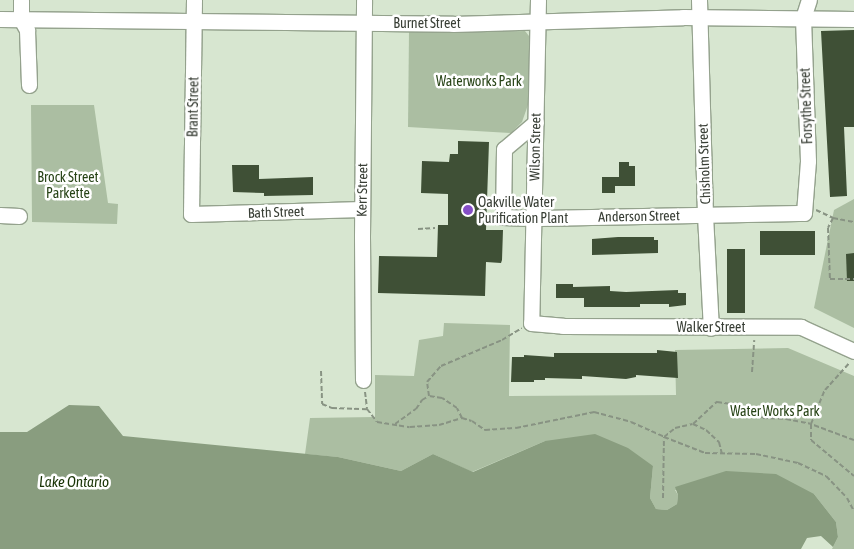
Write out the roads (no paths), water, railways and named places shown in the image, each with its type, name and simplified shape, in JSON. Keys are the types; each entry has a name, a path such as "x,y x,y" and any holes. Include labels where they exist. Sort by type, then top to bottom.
{"street":[{"path":"21,0 21,19 27,30 29,85"},
{"name":"Brant Street","path":"191,214 194,0"},
{"name":"Kerr Street","path":"363,380 364,0"},
{"name":"Wilson Street","path":"538,0 532,323 563,326"},
{"name":"Chisholm Street","path":"700,0 705,215 711,328"},
{"name":"Forsythe Street","path":"805,208 808,161 803,18 809,0"},
{"name":"Burnet Street","path":"0,19 364,23 538,22 699,17 854,19"},
{"name":"Anderson Street","path":"536,122 504,149 503,217 705,215 805,208"},
{"name":"Bath Street","path":"191,214 362,209"},
{"path":"0,215 19,216"},
{"name":"Walker Street","path":"563,326 802,327 854,351"}],"water":[{"name":"Lake Ontario","path":"69,405 99,406 123,436 338,457 401,471 433,454 473,472 545,441 595,434 628,448 653,466 650,498 656,509 667,510 677,504 678,495 675,487 726,471 776,474 814,494 836,522 838,537 833,547 821,536 807,538 801,549 0,549 0,432 27,432"}],"place":[{"name":"Oakville Water Purification Plant","path":"468,210"}],"park label":[{"name":"Waterworks Park","path":"479,81"},
{"name":"Brock Street Parkette","path":"68,186"},
{"name":"Water Works Park","path":"775,411"}]}
